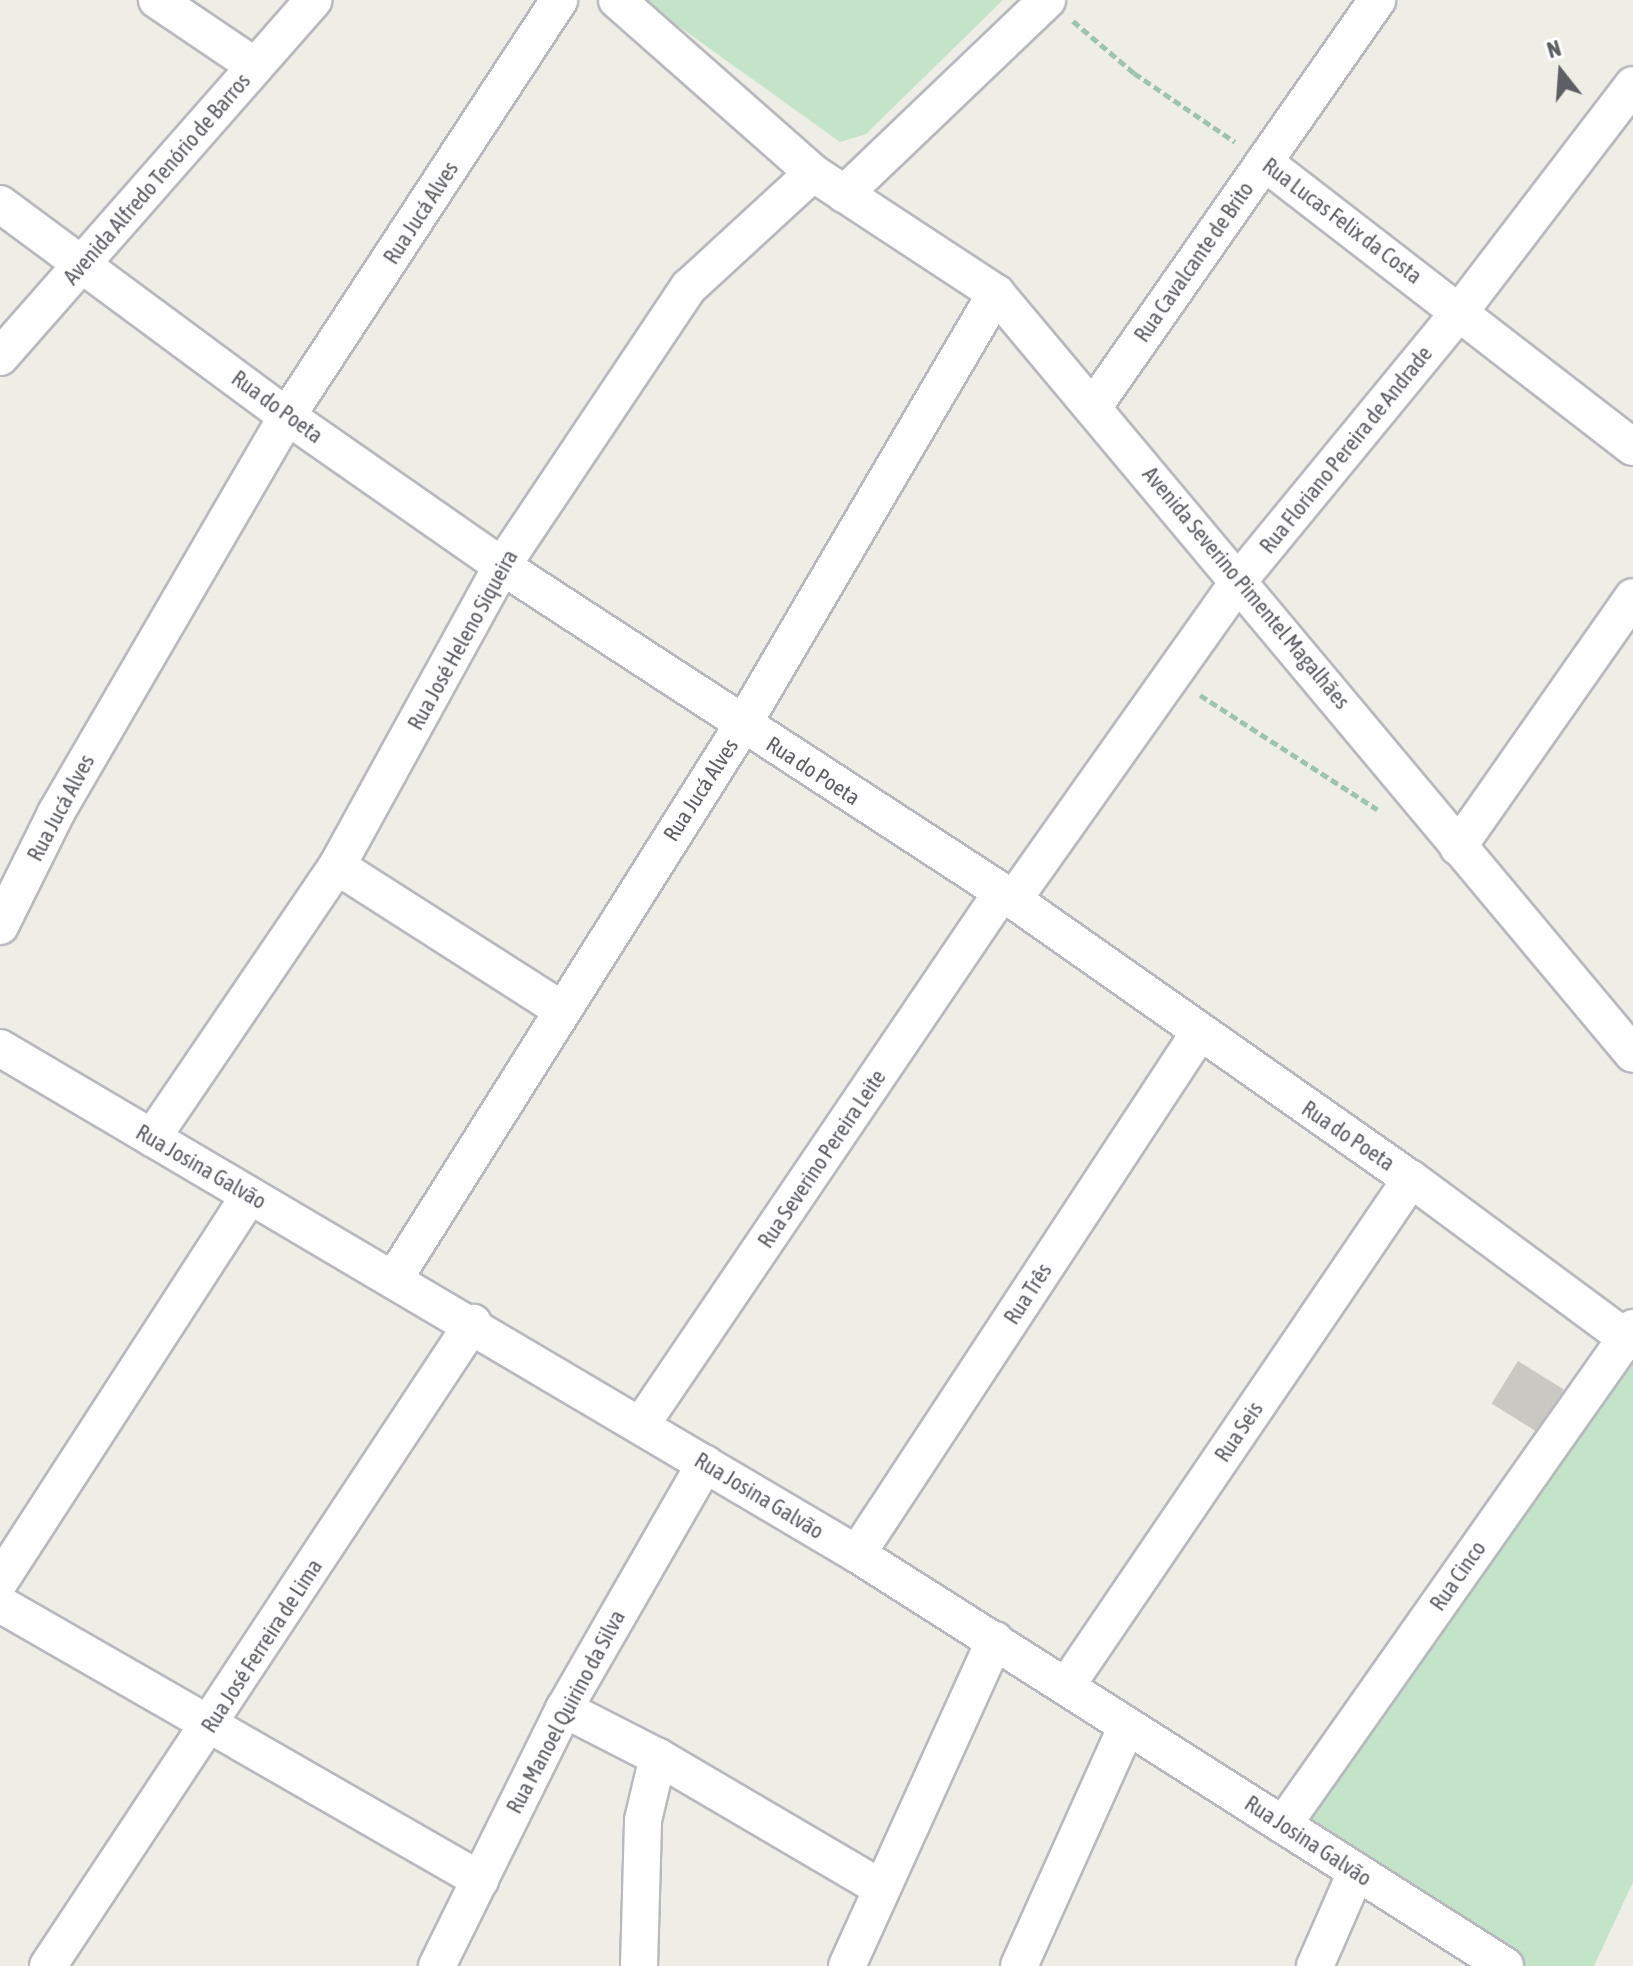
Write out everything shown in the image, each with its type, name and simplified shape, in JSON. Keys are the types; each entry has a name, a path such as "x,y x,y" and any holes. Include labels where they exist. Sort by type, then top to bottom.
{"street":[{"path":"157,0 255,66"},
{"name":"Avenida Alfredo Tenório de Barros","path":"0,357 85,264 314,0"},
{"name":"Rua Jucá Alves","path":"0,926 56,813 287,416 559,0"},
{"name":"Avenida Severino Pimentel Magalhães","path":"617,0 813,173 996,293 1240,579 1458,847 1633,1054"},
{"name":"Rua Cavalcante de Brito","path":"1094,406 1377,0"},
{"path":"844,194 1056,7"},
{"name":"Rua Floriano Pereira de Andrade","path":"1008,896 1173,678 1240,579 1461,310 1633,85"},
{"name":"Rua Lucas Felix da Costa","path":"1264,162 1461,310 1633,447"},
{"name":"Rua José Heleno Siqueira","path":"152,1138 337,866 502,566 689,287 813,173"},
{"name":"Rua do Poeta","path":"0,204 287,416 502,566 742,726 1008,896 1629,1333"},
{"name":"Rua Jucá Alves","path":"394,1279 561,1009 742,726 996,293"},
{"path":"1458,847 1633,597"},
{"path":"337,866 561,1009"},
{"name":"Rua Severino Pereira Leite","path":"641,1425 1008,896"},
{"name":"Rua Três","path":"857,1554 1199,1033"},
{"name":"Rua Josina Galvão","path":"0,1048 249,1196 473,1323 857,1554 1505,1966"},
{"name":"Rua Seis","path":"1067,1685 1411,1179"},
{"path":"0,1581 249,1196"},
{"name":"Rua José Ferreira de Lima","path":"48,1966 209,1728 473,1323"},
{"name":"Rua Cinco","path":"1283,1825 1629,1333"},
{"name":"Rua Manoel Quirino da Silva","path":"437,1966 564,1709 705,1464"},
{"path":"0,1604 209,1728 480,1880"},
{"path":"847,1966 995,1640"},
{"path":"564,1709 658,1757 881,1888"},
{"path":"1019,1966 1127,1726"},
{"path":"639,1966 643,1820 658,1757"},
{"path":"1315,1966 1356,1872"}],"path":[{"name":"Rua Lucas Felix da Costa","path":"1056,7 1134,73 1264,162"},
{"path":"1173,678 1388,816"}],"green space":[{"path":"642,0 1003,0 866,134 840,142"},
{"path":"1633,1357 1633,1882 1594,1966 1511,1966 1307,1831 1304,1813"}],"building":[{"path":"1518,1361 1564,1390 1537,1432 1492,1403"}]}
